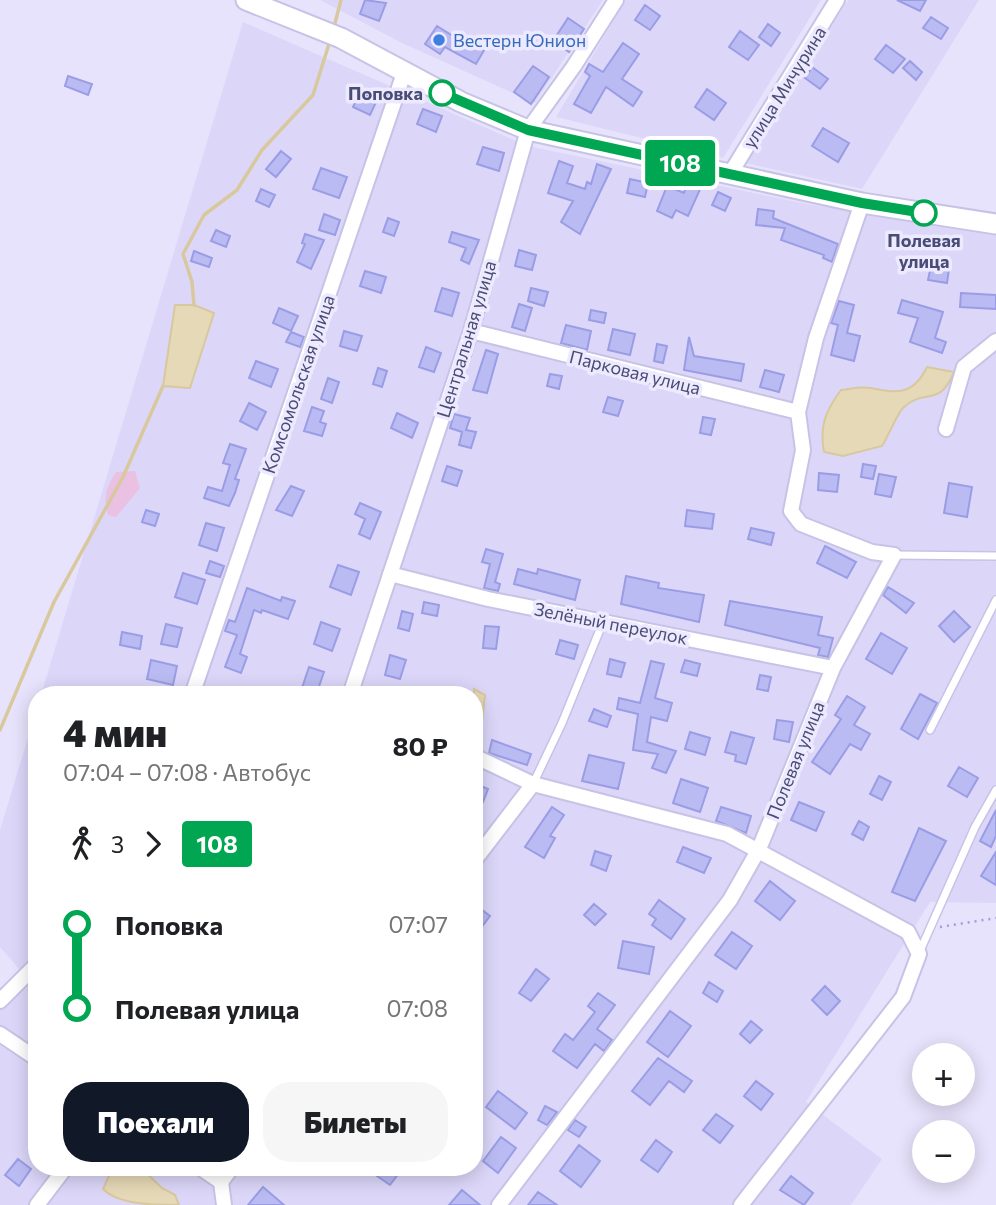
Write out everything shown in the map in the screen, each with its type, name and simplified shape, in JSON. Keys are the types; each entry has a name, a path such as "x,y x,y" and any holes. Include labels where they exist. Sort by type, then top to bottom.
{"street":[{"path":"246,0 334,35 461,102 528,130 862,203 996,224"},
{"name":"Центральная улица","path":"353,686 471,331 528,130 616,0"},
{"name":"улица Мичурина","path":"730,174 838,0"},
{"name":"Комсомольская улица","path":"195,686 404,73"},
{"path":"862,203 816,338 798,412 803,450 791,511 801,524 872,552 894,555"},
{"name":"Парковая улица","path":"471,331 798,412"},
{"path":"946,429 964,367 996,341"},
{"name":"Полевая улица","path":"499,1205 730,900 758,849 833,668 894,555"},
{"name":"Зелёный переулок","path":"390,574 488,599 833,668"},
{"path":"483,760 533,784 727,834 908,932 919,954 902,997 741,1205"},
{"path":"483,849 533,784"},
{"path":"0,1001 28,973"},
{"path":"0,1034 28,1053"},
{"path":"37,1205 59,1176"},
{"path":"212,1176 220,1182 224,1205"},
{"path":"220,1182 225,1176"}],"lane":[{"path":"894,555 996,556"},
{"path":"929,730 996,600"},
{"path":"533,784 603,622"},
{"path":"919,954 975,827 996,789"}],"path":[{"path":"930,929 996,918"}],"shaded area":[{"path":"320,0 603,0 535,103 400,42"},
{"path":"626,0 821,0 723,158 556,117"},
{"path":"848,0 979,0 862,189 745,163"},
{"path":"243,22 528,146 807,204 996,233 996,903 930,902 806,1102 882,1159 851,1205 0,1205 0,994 20,970 0,947 0,830 28,738 28,1176 483,1176 483,686 44,686"},
{"path":"175,305 194,305 214,313 190,388 163,386"},
{"path":"927,367 954,372 943,390 911,402 903,408 882,446 843,456 824,452 822,434 825,419 841,390 863,387 888,391 903,390 916,383"},
{"path":"135,471 140,488 116,517 108,515 106,492 116,472"},
{"path":"109,1176 149,1176 162,1188 175,1195 179,1205 127,1201 103,1189"}],"building":[{"path":"365,0 386,3 379,21 360,14"},
{"path":"897,0 926,0 920,11"},
{"path":"645,5 660,16 650,30 635,20"},
{"path":"931,17 948,28 941,39 923,28"},
{"path":"568,18 584,29 569,52 553,41"},
{"path":"768,24 780,33 771,46 759,37"},
{"path":"437,26 461,41 464,35 486,47 476,64 445,47 440,54 425,44"},
{"path":"740,31 759,45 748,60 729,47"},
{"path":"623,43 639,54 622,79 642,92 633,106 606,87 591,113 574,104 590,76 585,72 589,64 603,72"},
{"path":"886,45 905,59 893,73 875,59"},
{"path":"910,61 922,72 916,80 903,68"},
{"path":"533,66 549,77 531,104 514,92"},
{"path":"812,67 828,79 820,89 805,78"},
{"path":"68,76 92,84 88,95 65,86"},
{"path":"707,89 726,103 714,120 695,107"},
{"path":"360,92 377,100 370,115 353,107"},
{"path":"423,109 442,116 436,132 417,124"},
{"path":"823,128 849,143 838,162 812,146"},
{"path":"483,147 504,153 499,171 477,164"},
{"path":"281,151 291,159 276,177 266,169"},
{"path":"559,161 573,166 567,183 585,189 587,182 591,184 597,164 611,169 580,234 561,222 573,201 548,193"},
{"path":"321,168 347,177 339,198 313,189"},
{"path":"630,179 648,183 645,197 627,193"},
{"path":"688,181 702,185 688,216 676,210 672,218 657,211 667,186 684,193"},
{"path":"261,189 275,195 269,207 256,201"},
{"path":"718,192 731,198 725,211 712,205"},
{"path":"758,209 774,211 773,218 838,244 832,262 823,258 824,255 781,240 785,228 756,225"},
{"path":"324,214 340,220 335,235 319,230"},
{"path":"388,218 399,222 394,236 383,232"},
{"path":"216,230 230,236 226,247 211,241"},
{"path":"452,232 479,240 469,264 461,260 466,248 449,242"},
{"path":"305,234 324,240 311,269 297,262 305,244 302,243"},
{"path":"519,250 536,255 532,270 515,266"},
{"path":"194,251 212,258 209,267 191,261"},
{"path":"931,266 949,269 947,283 928,280"},
{"path":"365,271 386,277 381,293 360,286"},
{"path":"442,288 459,293 452,316 435,311"},
{"path":"531,288 548,292 544,306 528,301"},
{"path":"961,293 996,295 996,309 960,307"},
{"path":"902,300 943,312 935,338 946,342 942,353 910,342 918,318 898,313"},
{"path":"839,301 854,305 847,333 860,336 854,361 831,355 838,325 831,323"},
{"path":"519,304 532,308 525,331 512,327"},
{"path":"279,308 298,316 291,331 273,323"},
{"path":"591,310 606,313 604,323 589,320"},
{"path":"566,325 591,331 587,350 561,343"},
{"path":"613,329 635,334 630,355 608,350"},
{"path":"344,331 362,336 357,351 340,346"},
{"path":"291,332 304,337 300,347 286,342"},
{"path":"689,337 694,356 744,364 741,381 684,370"},
{"path":"657,344 667,346 663,363 654,361"},
{"path":"426,347 441,353 434,372 419,367"},
{"path":"486,350 498,354 487,393 473,390"},
{"path":"256,361 278,369 271,387 249,378"},
{"path":"378,368 387,371 382,387 373,384"},
{"path":"765,370 784,375 779,392 760,387"},
{"path":"550,374 562,376 559,389 547,386"},
{"path":"328,378 339,382 332,403 321,399"},
{"path":"608,397 623,401 618,416 603,412"},
{"path":"249,403 266,412 257,430 240,421"},
{"path":"312,407 324,411 320,422 326,424 322,436 304,431"},
{"path":"397,413 418,423 412,438 391,428"},
{"path":"454,414 470,418 466,430 476,432 471,448 459,445 462,432 450,428"},
{"path":"703,417 715,419 711,435 700,433"},
{"path":"230,444 246,449 235,479 239,480 229,506 204,498 208,487 222,491 230,465 223,463"},
{"path":"863,464 876,466 873,479 861,477"},
{"path":"447,466 462,471 457,486 442,481"},
{"path":"819,473 839,475 837,492 818,490"},
{"path":"879,474 896,477 891,497 875,494"},
{"path":"949,483 972,487 967,517 944,513"},
{"path":"291,486 304,491 292,516 276,510"},
{"path":"360,503 381,512 370,539 359,534 365,519 355,514"},
{"path":"146,510 159,514 155,526 142,522"},
{"path":"687,510 714,514 712,529 685,526"},
{"path":"206,523 224,528 217,551 199,545"},
{"path":"751,528 774,533 771,545 748,539"},
{"path":"825,546 856,562 847,578 817,563"},
{"path":"486,549 503,554 495,582 500,584 498,591 484,588 490,564 482,562"},
{"path":"210,561 224,566 220,577 206,573"},
{"path":"338,565 359,572 351,595 330,587"},
{"path":"518,569 537,574 538,569 580,580 575,600 514,584"},
{"path":"183,573 205,580 197,604 175,597"},
{"path":"626,576 659,583 658,588 704,595 699,622 621,604"},
{"path":"888,587 914,603 906,613 883,595"},
{"path":"247,588 281,601 282,597 295,601 288,619 254,610 240,654 247,657 241,673 225,667 237,635 225,631 229,620 235,622"},
{"path":"730,601 822,617 818,635 833,638 828,657 818,655 820,648 725,625"},
{"path":"424,602 439,605 437,616 422,613"},
{"path":"402,611 413,614 409,631 398,628"},
{"path":"954,611 970,627 954,642 939,626"},
{"path":"321,622 340,629 332,651 314,644"},
{"path":"166,624 182,628 177,647 161,644"},
{"path":"485,626 499,627 496,649 483,648"},
{"path":"122,632 142,636 140,649 120,645"},
{"path":"881,633 907,648 892,674 866,659"},
{"path":"560,640 578,645 574,659 556,654"},
{"path":"390,655 406,660 400,679 385,675"},
{"path":"610,659 625,663 621,677 607,674"},
{"path":"151,660 177,666 173,685 147,679"},
{"path":"685,660 700,664 697,676 681,672"},
{"path":"651,661 664,664 655,698 672,703 667,721 651,717 647,742 676,751 666,773 652,768 658,754 633,750 638,714 617,709 619,698 640,703"},
{"path":"309,667 324,672 319,686 303,686"},
{"path":"760,675 771,677 768,691 757,689"},
{"path":"920,694 937,703 918,739 901,729"},
{"path":"847,696 865,707 854,725 870,734 861,750 850,744 830,774 812,762 841,719 835,715"},
{"path":"594,709 611,716 607,727 589,721"},
{"path":"777,720 793,722 789,742 774,739"},
{"path":"690,732 710,738 705,755 685,749"},
{"path":"731,732 754,738 746,764 735,761 736,755 725,752"},
{"path":"492,740 531,754 527,765 489,753"},
{"path":"589,755 624,763 618,789 582,781"},
{"path":"959,767 978,778 967,797 948,786"},
{"path":"879,776 891,782 882,800 870,794"},
{"path":"681,779 708,788 700,812 673,803"},
{"path":"483,787 488,789 483,802"},
{"path":"799,802 824,812 816,831 791,820"},
{"path":"552,807 564,815 550,836 555,838 544,858 525,847"},
{"path":"721,807 751,816 746,833 716,821"},
{"path":"996,810 996,836 991,847 980,841"},
{"path":"859,821 869,827 863,840 852,834"},
{"path":"919,828 946,841 915,901 892,892"},
{"path":"683,847 711,858 704,873 677,862"},
{"path":"595,851 611,856 606,871 591,865"},
{"path":"996,852 996,885 981,876"},
{"path":"770,881 795,901 780,920 755,901"},
{"path":"659,900 685,919 671,939 652,925 656,919 649,914"},
{"path":"594,904 606,914 595,925 584,915"},
{"path":"483,911 490,916 483,925"},
{"path":"732,932 752,946 736,969 715,955"},
{"path":"623,941 654,947 649,974 618,968"},
{"path":"536,969 549,979 531,1001 519,993"},
{"path":"709,982 723,991 717,1002 703,993"},
{"path":"825,986 840,1001 827,1015 812,1000"},
{"path":"598,993 615,1005 597,1029 612,1040 604,1051 595,1044 577,1068 553,1051 565,1034 573,1040 595,1012 588,1006"},
{"path":"670,1011 691,1026 668,1057 647,1042"},
{"path":"751,1021 762,1030 750,1043 740,1034"},
{"path":"658,1058 692,1081 684,1092 669,1081 650,1105 632,1091"},
{"path":"756,1081 773,1094 761,1110 744,1096"},
{"path":"498,1091 527,1113 515,1129 486,1107"},
{"path":"545,1106 557,1112 547,1125 538,1120"},
{"path":"716,1114 733,1126 720,1143 703,1130"},
{"path":"575,1120 586,1127 579,1137 568,1130"},
{"path":"501,1137 516,1148 498,1173 483,1161"},
{"path":"656,1140 672,1152 658,1172 641,1160"},
{"path":"579,1145 600,1161 581,1187 560,1171"},
{"path":"18,1159 28,1167 28,1173 19,1186 5,1175"},
{"path":"377,1176 397,1176 390,1185"},
{"path":"791,1176 813,1193 804,1205 780,1190"},
{"path":"263,1187 284,1205 248,1205"},
{"path":"462,1190 480,1205 449,1205"},
{"path":"538,1192 557,1205 528,1205"}],"waterway":[{"path":"335,23 341,0"},
{"path":"194,305 192,282 183,254 204,215 237,190 262,150 313,95 329,44"},
{"path":"0,730 54,602 123,477 163,386"}],"bus line":[{"name":"108","path":"442,93 528,130 862,203 924,213"}],"place":[{"name":"Вестерн Юнион","path":"439,40"},
{"name":"Поповка","path":"442,93"},
{"name":"Полевая улица","path":"924,213"}]}
